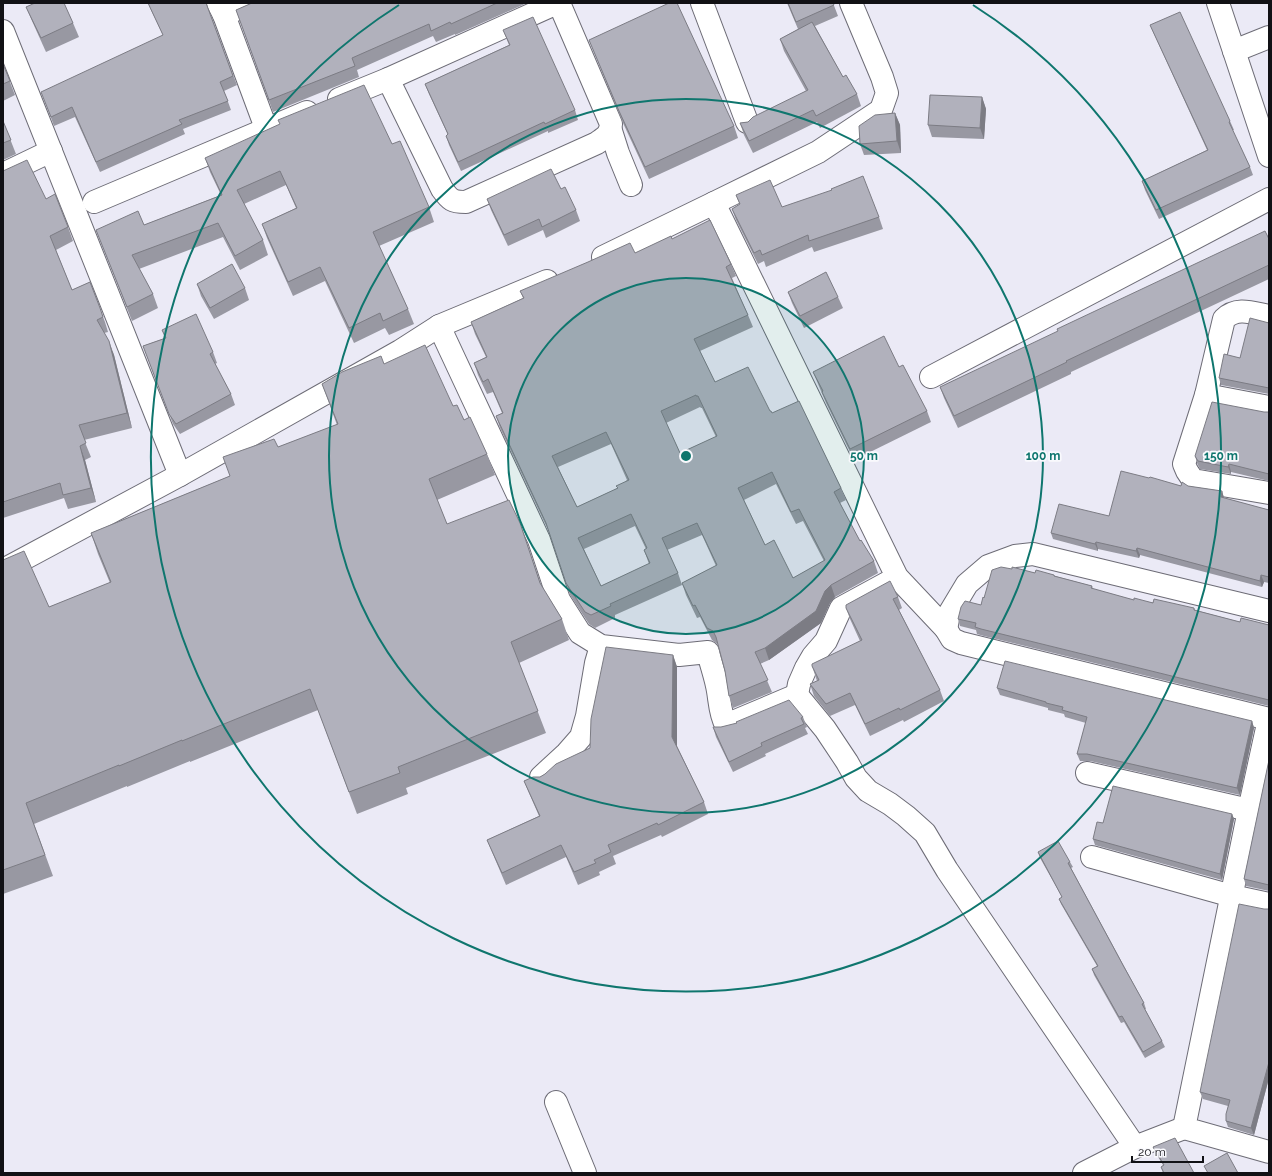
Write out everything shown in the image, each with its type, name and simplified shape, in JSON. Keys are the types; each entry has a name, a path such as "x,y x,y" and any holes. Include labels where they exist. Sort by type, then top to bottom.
{"street":[{"path":"251,3 221,9 266,128"},
{"path":"94,202 266,128 388,79 558,3 611,124 611,131 618,153 631,185"},
{"path":"702,3 748,122"},
{"path":"588,264 818,152 881,110 887,93 851,3"},
{"path":"1218,3 1269,156"},
{"path":"3,31 180,475"},
{"path":"1234,51 1269,37"},
{"path":"388,79 442,189 448,198 456,202 466,202 597,143 605,138 611,131"},
{"path":"3,174 51,151"},
{"path":"931,377 1269,199"},
{"path":"714,203 897,577 946,629 952,639 961,644 1269,719 1248,810 1232,896 1184,1128"},
{"path":"3,570 180,475 400,351 439,326 567,272"},
{"path":"1269,316 1238,310 1229,314 1224,319 1206,395 1184,464 1193,480 1269,493"},
{"path":"439,326 539,540 559,600 580,633 601,646 679,655 708,652 718,691 719,705 726,725 797,695"},
{"path":"1206,395 1269,407"},
{"path":"946,629 949,614 967,584 988,566 1015,556 1033,554 1269,611"},
{"path":"897,577 841,608 826,641 812,656 799,684 797,695 825,730 856,778 868,791 890,804 925,833 951,876 1135,1147"},
{"path":"541,777 567,753 581,737 587,716 596,663 601,646"},
{"path":"1087,773 1248,810"},
{"path":"1092,857 1232,896 1269,904"},
{"path":"556,1102 585,1173"},
{"path":"1084,1173 1135,1147 1184,1128 1269,1152"}],"building":[{"path":"35,3 64,3 73,23 41,38 26,7"},
{"path":"148,3 206,3 233,76 220,82 228,101 179,120 182,124 96,162 72,107 51,117 41,92 163,35"},
{"path":"252,3 497,3 451,24 450,22 431,31 429,24 352,58 355,66 269,100 236,10"},
{"path":"669,3 677,3 734,126 645,167 589,40"},
{"path":"788,3 833,3 834,5 796,22"},
{"path":"1180,12 1250,167 1156,210 1142,181 1208,150 1150,25"},
{"path":"533,17 575,110 545,124 544,122 458,162 446,136 448,134 425,84 510,45 503,30"},
{"path":"812,22 843,77 846,75 857,94 816,116 813,110 749,141 740,123 748,122 753,117 808,90 780,39"},
{"path":"3,64 10,81 3,84"},
{"path":"364,85 392,144 400,141 429,207 373,232 408,309 383,321 380,313 349,328 320,267 288,282 262,224 297,208 280,171 237,190 263,240 235,256 218,223 132,255 153,294 127,307 96,230 138,211 144,225 222,195 205,158 280,124 278,120"},
{"path":"930,95 982,97 980,128 928,125"},
{"path":"895,113 897,141 860,144 859,126 875,115"},
{"path":"3,121 11,140 3,143"},
{"path":"27,160 46,199 55,194 68,227 50,236 72,290 90,282 103,317 97,320 109,341 127,413 79,425 86,443 80,446 91,488 63,495 60,483 3,502 3,171"},
{"path":"551,169 561,189 565,187 576,210 542,227 539,219 504,235 487,199"},
{"path":"863,176 879,217 809,241 808,235 762,255 760,250 754,253 732,209 740,204 736,195 770,180 782,207 832,190 831,189"},
{"path":"710,220 731,264 726,267 748,315 694,339 715,382 748,367 772,413 799,401 841,488 834,492 860,541 861,540 874,561 831,585 825,591 816,611 765,648 755,652 768,680 729,696 725,671 716,637 713,631 707,628 695,605 693,606 682,583 717,565 697,523 662,538 678,573 610,604 611,606 591,615 585,612 566,583 546,523 496,416 503,413 488,379 483,382 474,363 487,357 471,322 524,298 520,291 630,243 635,253 671,236 672,239","holes":["696,395 698,396 717,436 680,453 661,411","606,432 629,480 616,486 618,488 577,507 552,456","772,472 791,512 799,509 825,560 793,578 774,540 765,545 738,488","631,514 647,548 644,550 650,563 601,586 578,538"]},
{"path":"1265,231 1269,239 1269,265 954,416 940,387 1058,331 1057,329"},
{"path":"232,264 245,288 210,308 197,284"},
{"path":"826,272 838,297 800,316 788,292"},
{"path":"196,314 213,352 210,354 231,394 176,424 169,414 143,346 166,338 162,330"},
{"path":"1250,318 1269,323 1269,388 1219,378 1224,354 1240,358"},
{"path":"884,336 899,367 903,365 927,411 850,449 813,372"},
{"path":"425,345 453,406 457,405 464,420 470,417 487,454 429,479 447,524 509,500 520,523 540,583 562,619 511,642 538,711 398,767 400,773 349,792 310,689 26,803 45,855 3,870 3,560 24,551 49,607 111,582 91,533 230,476 223,457 274,439 278,447 338,424 322,384 342,372 381,356 384,364"},
{"path":"1212,402 1269,412 1269,474 1229,464 1228,467 1198,461 1195,456"},
{"path":"1121,471 1150,477 1181,486 1182,482 1188,486 1222,491 1221,497 1269,510 1269,577 1261,575 1260,581 1137,548 1136,551 1096,542 1095,544 1051,533 1059,504 1109,516"},
{"path":"1001,567 1012,569 1012,567 1035,573 1036,570 1134,600 1134,598 1153,603 1154,599 1194,608 1194,610 1240,622 1241,618 1269,625 1269,700 981,629 975,627 976,623 958,619 961,607 965,601 981,605 992,570"},
{"path":"890,581 898,597 893,599 940,690 900,710 899,708 865,724 850,693 826,704 810,684 819,680 812,664 862,640 846,608 846,605"},
{"path":"606,647 673,655 672,737 704,802 658,825 657,823 608,845 611,852 594,860 596,863 574,872 561,845 502,873 487,840 540,816 524,781 533,777 540,777 556,764 590,748 591,719"},
{"path":"1005,661 1252,721 1237,788 1087,754 1077,754 1087,717 1062,710 1063,707 997,688"},
{"path":"789,700 803,717 801,718 804,724 761,743 762,746 729,762 713,727 721,727 737,723 736,722"},
{"path":"1269,760 1269,885 1244,879"},
{"path":"1113,786 1232,814 1220,874 1093,839 1097,822 1103,823"},
{"path":"1058,841 1070,862 1068,863 1144,1003 1142,1004 1162,1041 1143,1052 1122,1016 1119,1017 1092,969 1098,966 1059,899 1062,897 1038,852"},
{"path":"1239,904 1269,909 1269,1062 1251,1128 1226,1121 1226,1114 1230,1100 1200,1092"},
{"path":"1175,1138 1194,1173 1164,1173 1161,1167 1164,1165 1153,1147"},
{"path":"1227,1153 1238,1173 1208,1173 1204,1166"}]}
